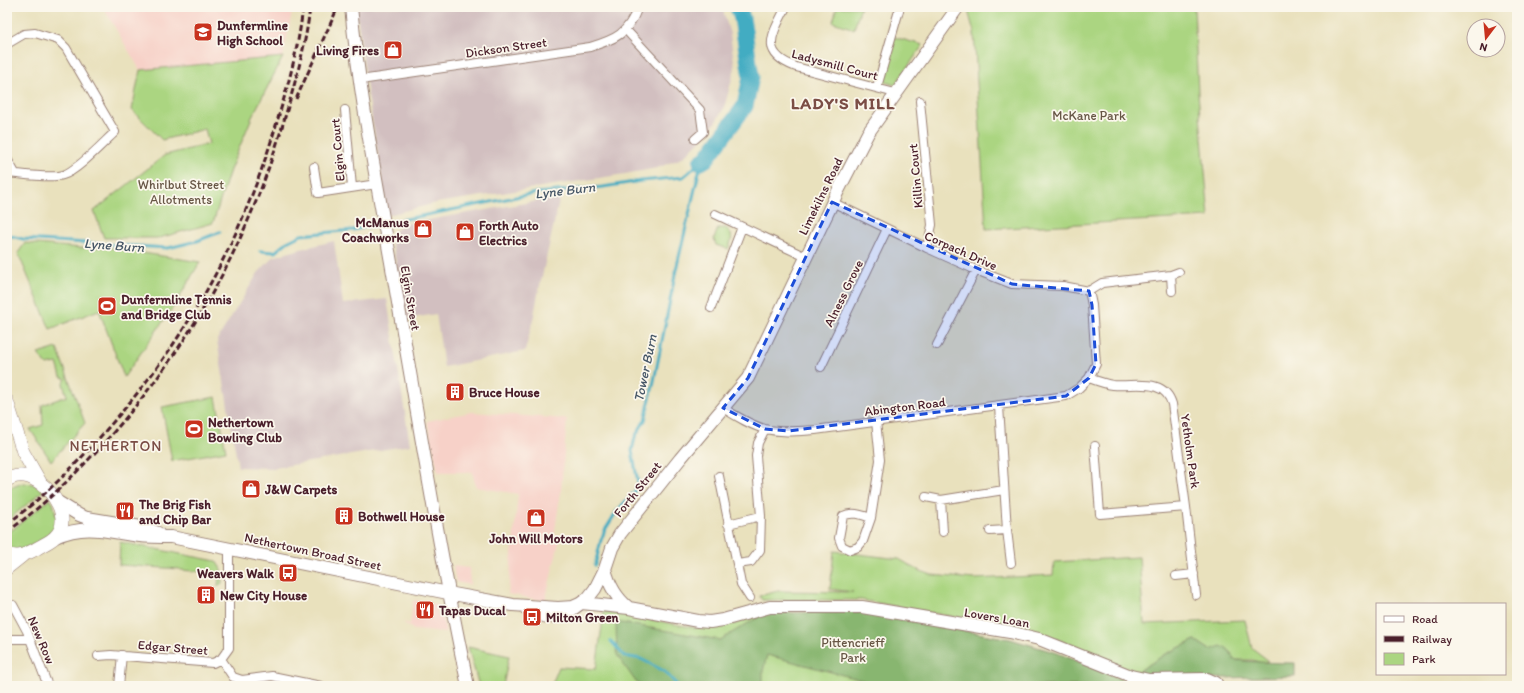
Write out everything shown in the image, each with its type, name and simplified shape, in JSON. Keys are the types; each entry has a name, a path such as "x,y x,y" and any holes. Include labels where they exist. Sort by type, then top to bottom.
{"main road":[{"path":"7,401 23,452 40,483 58,502 61,510 62,521 55,537 22,556 7,568"},
{"path":"7,480 16,476 23,476 40,483"},
{"path":"7,554 11,556 22,556"}],"street":[{"name":"Elgin Street","path":"351,7 360,80 377,184 448,594 468,686"},
{"name":"Dickson Street","path":"360,80 590,47 610,41 626,30 635,16 638,7"},
{"name":"Ladysmill Court","path":"786,7 771,41 772,50 783,62 796,67 895,93"},
{"path":"876,87 900,7"},
{"name":"Limekilns Road","path":"723,408 748,378 832,202 868,133 895,93 958,7"},
{"path":"626,30 700,110 703,132 695,139"},
{"path":"7,44 24,34 35,33 58,40 66,48 115,132 74,169 62,175 50,176 11,173 7,159"},
{"name":"Killin Court","path":"920,101 932,225 927,248"},
{"name":"Elgin Court","path":"345,110 352,187"},
{"name":"Elgin Court","path":"314,167 318,193 377,184"},
{"name":"Corpach Drive","path":"832,202 927,248 1012,284 1063,286 1089,291"},
{"path":"715,214 806,256"},
{"path":"711,308 742,227"},
{"name":"Alness Grove","path":"821,367 887,229"},
{"path":"937,345 976,270"},
{"path":"1089,378 1096,364 1092,305 1089,291 1102,283 1171,275 1179,272"},
{"path":"1171,275 1172,291"},
{"name":"Abington Road","path":"723,408 743,420 765,429 788,431 808,430 1066,396 1080,388 1089,378"},
{"name":"Yetholm Park","path":"1089,378 1112,385 1148,385 1157,387 1164,390 1170,397 1186,508 1196,595"},
{"path":"999,406 1007,530 1011,563"},
{"name":"Forth Street","path":"585,601 595,589 605,569 612,548 620,534 723,408"},
{"path":"871,518 859,514 848,513 843,516 839,538 842,546 850,550 858,547 863,541 871,518 880,460 876,421"},
{"path":"737,564 751,562 760,550 760,516 756,456 758,443 765,429"},
{"path":"1094,446 1100,514 1186,508"},
{"path":"719,476 741,584 750,598"},
{"path":"926,497 941,500 1004,490"},
{"path":"941,500 943,532"},
{"name":"Nethertown Broad Street","path":"58,502 79,515 87,518 142,527 171,537 448,594 512,605 541,615 555,617 566,614 585,601"},
{"path":"728,524 760,516"},
{"name":"Nethertown Broad Street","path":"55,537 75,531 92,529 140,536 171,537"},
{"path":"990,531 1007,530"},
{"path":"229,548 229,648 221,659 233,677 242,680 272,676 321,686"},
{"path":"605,569 613,591 620,601 630,608"},
{"path":"1176,576 1194,574"},
{"path":"585,601 630,608"},
{"name":"New Row","path":"13,605 30,639 48,686"},
{"name":"Lovers Loan","path":"630,608 710,622 723,620 770,607 862,607 1010,632 1039,639 1131,676 1149,680 1207,679 1216,683 1217,686"},
{"path":"7,639 30,639"},
{"name":"Edgar Street","path":"98,656 122,655 213,663 221,659"},
{"name":"Edgar Street","path":"119,686 122,655"}],"highlighted area":[{"path":"832,202 1012,284 1089,291 1092,305 1096,364 1089,378 1066,396 788,431 765,429 723,408 748,378"}],"shaded area":[{"name":"Dunfermline High School","path":"103,7 293,7 283,57 140,70"},
{"path":"356,7 722,7 730,34 735,68 724,108 710,131 682,158 657,168 436,203 388,215 367,89"},
{"path":"560,197 525,351 444,367 436,314 408,319 390,234 405,224"},
{"path":"334,241 343,304 387,299 410,445 274,468 238,467 217,340 258,273 273,257"},
{"path":"472,412 567,419 561,490 554,537 560,539 545,601 508,594 518,494 476,487 472,472 438,472 427,421"},
{"path":"453,566 469,568 470,585 456,582"},
{"path":"415,600 438,605 437,614 442,616 446,633 414,630 403,622 410,624 413,601"}],"green space":[{"path":"837,7 861,7 854,29 833,22"},
{"name":"McKane Park","path":"967,7 1194,7 1198,93 1209,217 986,229 974,32"},
{"path":"894,37 923,45 895,85 882,81"},
{"name":"Whirlbut Street Allotments","path":"283,57 252,117 230,170 213,223 159,238 104,238 94,211 165,155 209,144 205,129 162,140 132,110 140,70"},
{"path":"718,228 726,228 731,235 728,249 716,245 714,239"},
{"name":"Dunfermline Tennis and Bridge Club","path":"25,243 81,248 105,247 200,262 176,303 124,377 99,310 50,329 18,253"},
{"path":"57,348 85,423 51,461 30,429 43,425 42,405 67,396 63,384 66,379 61,377 57,363 47,365 38,354"},
{"name":"Nethertown Bowling Club","path":"216,397 226,451 172,461 162,407"},
{"path":"23,483 34,484 43,491 7,521 7,489"},
{"path":"50,499 53,503 58,523 54,528 42,539 28,547 13,550 7,548 7,534"},
{"path":"120,542 216,561 221,569 222,583 218,587 219,573 119,565"},
{"path":"834,551 899,559 918,570 932,575 974,579 1053,575 1054,562 1139,557 1144,624 1245,620 1252,648 1269,661 1262,663 1253,660 1234,660 1230,651 1210,650 1195,640 1164,655 1136,673 1057,639 1010,627 861,600 762,600 759,596 778,591 853,592 830,589"},
{"name":"Pittencrieff Park","path":"604,611 696,628 734,624 765,613 959,630 1010,639 1057,653 1139,686 551,686 559,667 596,669"},
{"name":"Pittencrieff Park","path":"860,612 1010,639 1057,653 1139,686 884,686 767,655 763,671 763,686 643,686 636,682 617,655 616,622 720,640 765,613"},
{"path":"1195,640 1210,650 1221,646 1230,651 1234,660 1295,663 1295,676 1149,680 1131,676 1164,655"},
{"path":"468,647 509,656 503,686 479,686"},
{"path":"1207,683 1211,686 1139,686"},
{"path":"1207,683 1211,686 1139,686"}],"waterway":[{"name":"Lyne Burn","path":"701,162 706,159 745,106 751,77 742,18 738,7"},
{"name":"Lyne Burn","path":"386,223 536,193 603,187 641,181 683,177 701,162"},
{"name":"Tower Burn","path":"595,565 605,530 617,511 635,491 638,483 632,451 635,437 645,420 676,270 701,163"},
{"name":"Lyne Burn","path":"260,251 275,252 287,242 301,235 353,230 380,224"},
{"name":"Lyne Burn","path":"7,235 23,239 168,248 197,241 220,232"},
{"name":"Tower Burn","path":"611,641 624,656 641,659 664,671 678,686"}],"railway":[{"path":"7,524 34,503 72,467 96,442 137,394 189,320 211,282 232,242 265,159 283,102 297,48 303,7"},
{"path":"7,532 35,510 88,461 142,398 194,324 237,245 255,204 271,161 297,76 306,35 310,7"},
{"path":"296,99 338,7"}],"place":[{"name":"Dunfermline High School","path":"203,32"},
{"name":"Living Fires","path":"393,50"},
{"name":"McManus Coachworks","path":"423,229"},
{"name":"Forth Auto Electrics","path":"465,232"},
{"name":"Dunfermline Tennis and Bridge Club","path":"107,306"},
{"name":"Bruce House","path":"455,392"},
{"name":"Nethertown Bowling Club","path":"194,429"},
{"name":"J&W Carpets","path":"251,489"},
{"name":"The Brig Fish and Chip Bar","path":"125,511"},
{"name":"Bothwell House","path":"344,516"},
{"name":"John Will Motors","path":"536,518"},
{"name":"Weavers Walk","path":"288,573"},
{"name":"New City House","path":"206,595"},
{"name":"Tapas Ducal","path":"425,610"},
{"name":"Milton Green","path":"532,617"}],"district":[{"name":"LADY'S MILL","path":"843,103"},
{"name":"NETHERTON","path":"116,446"}]}
